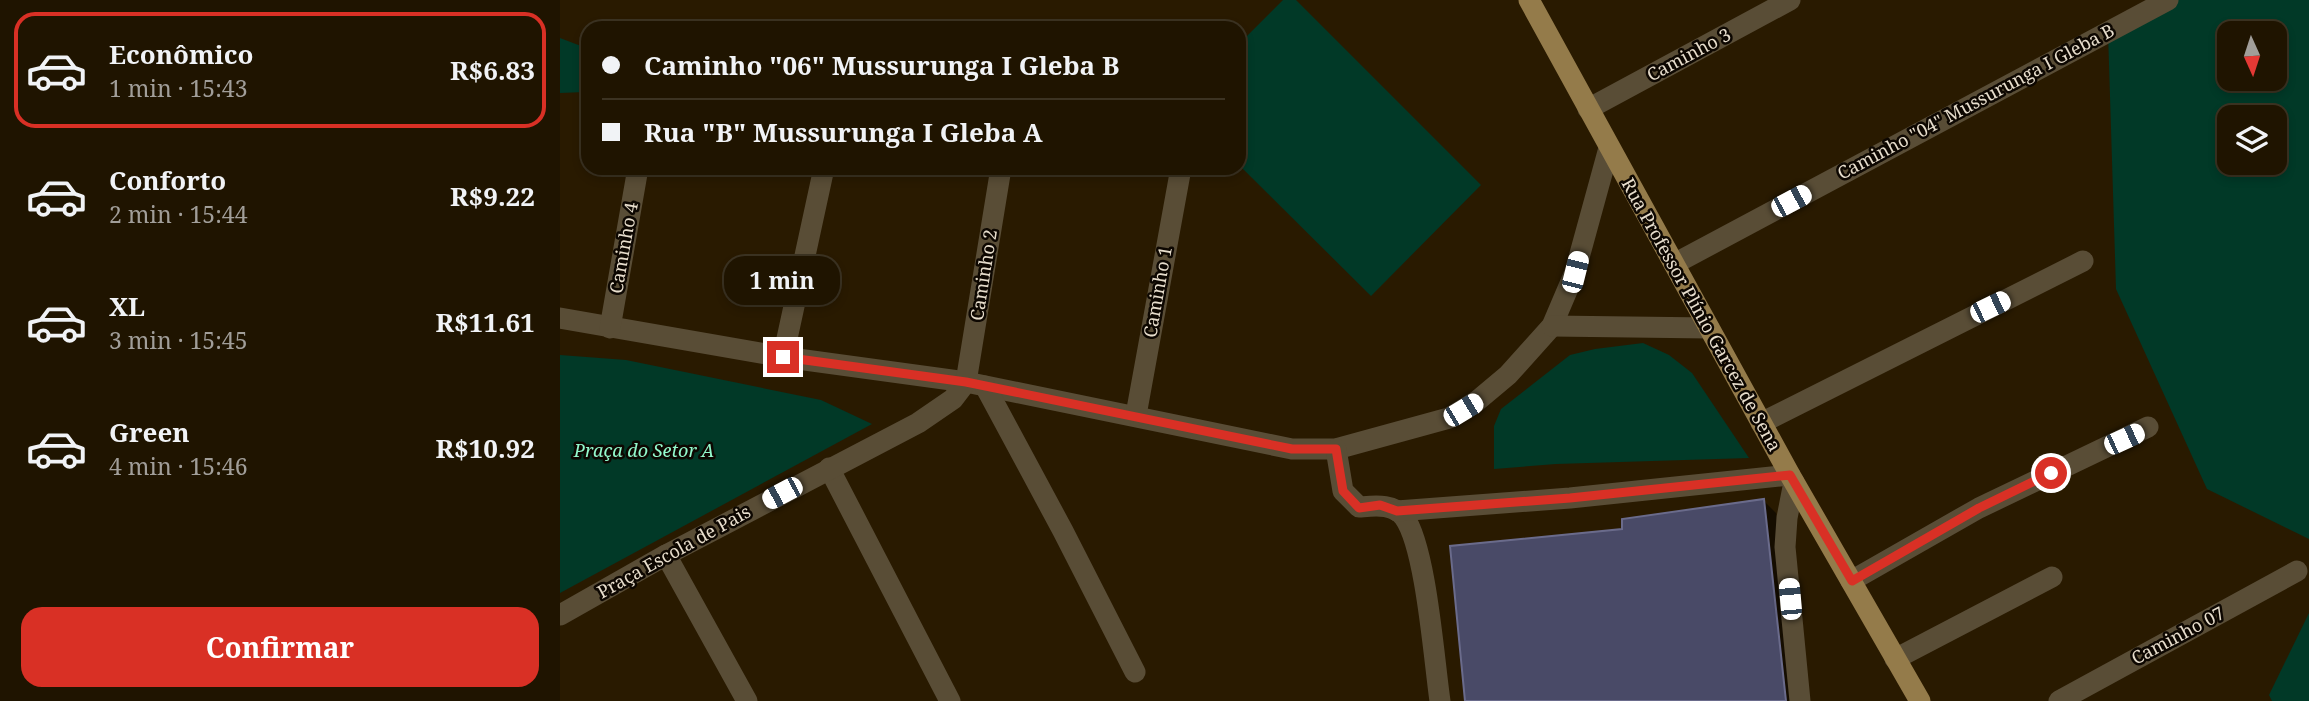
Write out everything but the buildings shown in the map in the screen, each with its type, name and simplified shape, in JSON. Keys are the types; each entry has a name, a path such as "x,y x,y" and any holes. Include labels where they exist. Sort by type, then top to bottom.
{"main road":[{"name":"Rua Professor Plínio Garcez de Sena","path":"1529,0 1761,423 1920,701"}],"street":[{"name":"Caminho 3","path":"1588,109 1790,0"},
{"name":"Caminho \"04\" Mussurunga I Gleba B","path":"1674,264 2168,0"},
{"path":"560,318 783,357 976,384 1281,447 1336,449 1449,418 1477,401 1508,375 1552,326 1575,272 1609,148"},
{"name":"Caminho 4","path":"610,328 637,175"},
{"path":"783,357 822,175"},
{"name":"Caminho 2","path":"976,384 1000,175"},
{"name":"Caminho 1","path":"1136,415 1180,175"},
{"path":"1761,423 2083,261"},
{"path":"1552,326 1709,328"},
{"path":"976,384 1063,531 1135,672"},
{"name":"Praça Escola de Pais","path":"560,615 666,555 936,412 976,384"},
{"path":"1852,581 1979,508 2148,427"},
{"path":"1336,449 1343,491 1359,508 1380,505 1397,511 1404,517 1419,555 1440,701"},
{"path":"829,468 950,701"},
{"path":"1397,511 1792,478 1785,547 1800,701"},
{"path":"666,555 747,701"},
{"name":"Caminho 07","path":"2059,701 2297,571"},
{"path":"1895,659 2052,577"}],"green space":[{"path":"1283,0 1296,0 1481,185 1371,296 1246,172 1246,37"},
{"path":"2168,0 2309,0 2309,539 2207,489 2116,289 2108,32"},
{"path":"560,38 581,46 581,92 560,93"},
{"path":"1643,343 1669,355 1692,373 1749,458 1556,464 1494,469 1494,426 1501,409 1570,355"},
{"name":"Praça do Setor A","path":"560,355 626,360 821,400 872,424 560,593"},
{"path":"2309,613 2309,701 2272,701 2269,695"}],"route":[{"path":"783,357 966,382 1292,449 1336,449 1343,491 1359,508 1380,505 1397,511 1522,502 1790,475 1852,581 1979,508 2051,473"}]}
